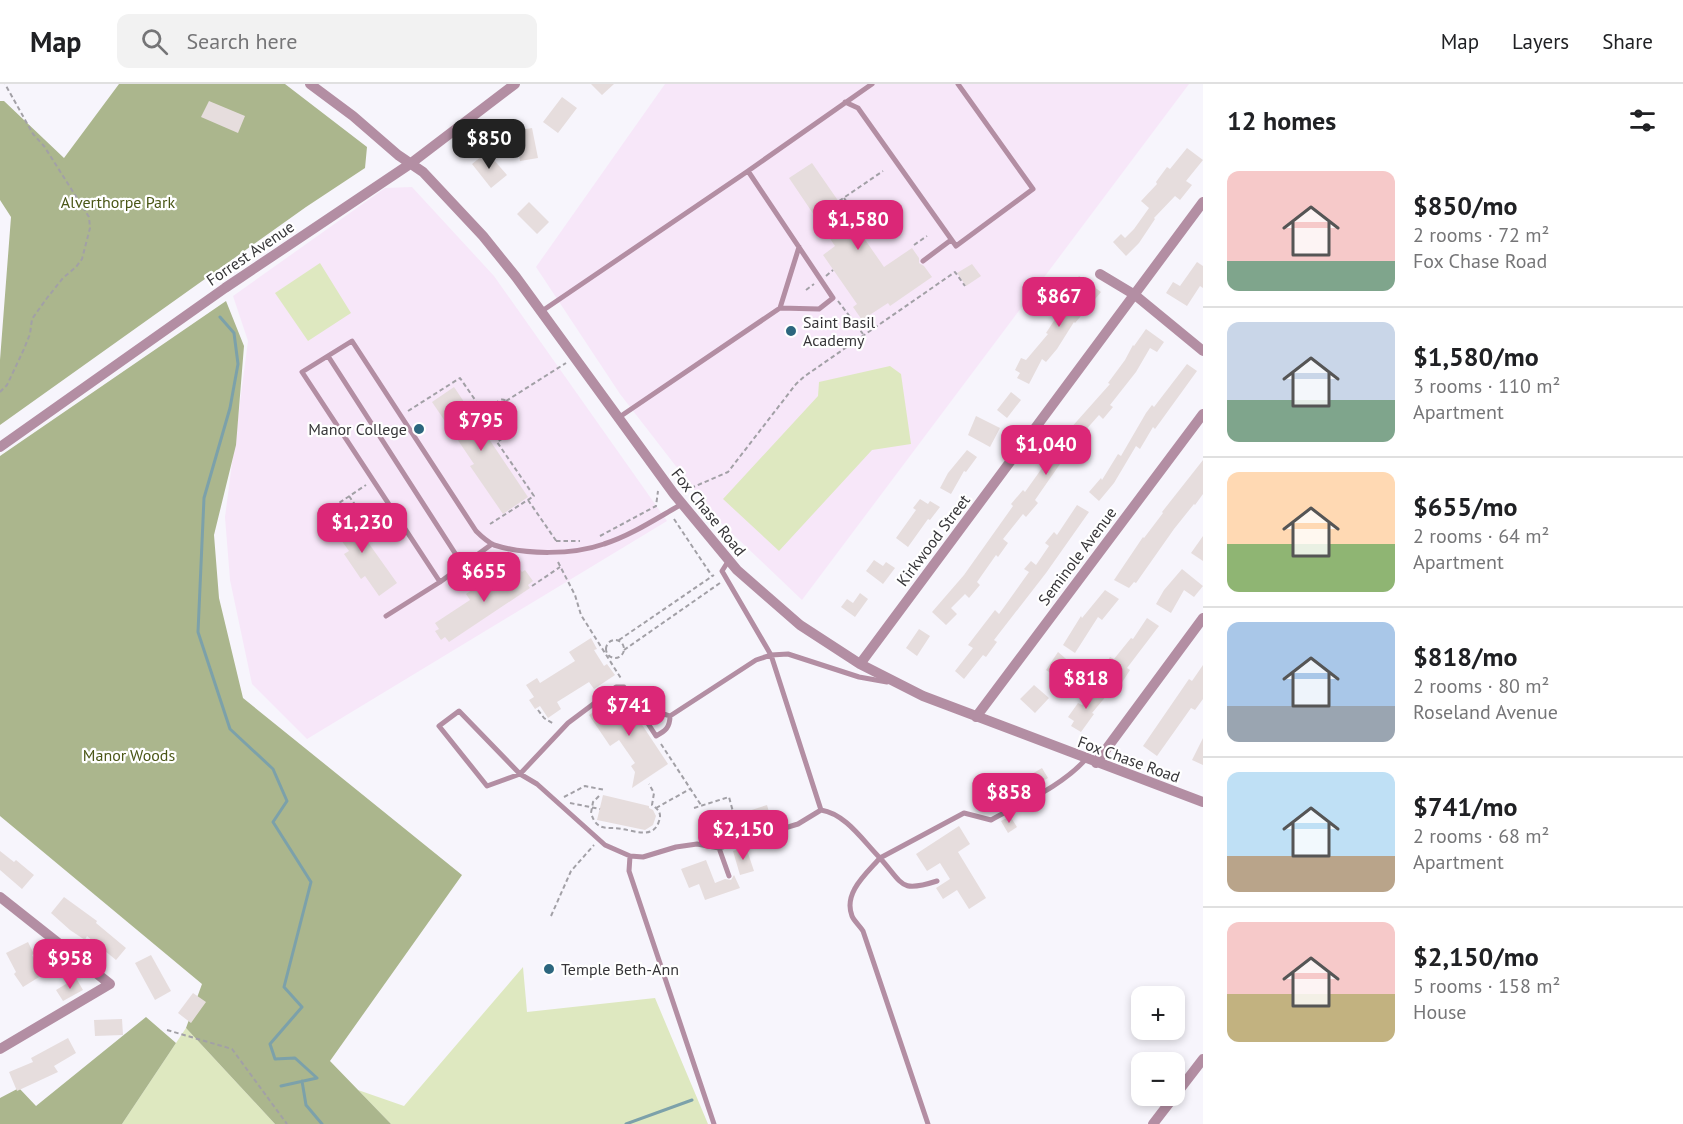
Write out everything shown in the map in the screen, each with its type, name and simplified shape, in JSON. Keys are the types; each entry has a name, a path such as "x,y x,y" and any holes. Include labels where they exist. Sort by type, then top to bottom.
{"street":[{"name":"Fox Chase Road","path":"310,84 423,172 483,236 541,311 682,504 737,570 800,625 860,664 923,696 1203,802"},
{"name":"Forrest Avenue","path":"0,447 225,288 410,164 515,84"},
{"name":"Kirkwood Street","path":"860,664 1203,202"},
{"path":"1100,274 1135,295 1203,351"},
{"name":"Seminole Avenue","path":"976,717 1203,414"},
{"path":"1091,761 1203,618"},
{"path":"0,897 110,984 0,1049"},
{"path":"1153,1124 1203,1059"}],"lane":[{"path":"541,311 872,84"},
{"path":"845,102 858,108 956,246 1033,189 957,84"},
{"path":"618,418 780,308 819,309 833,298 748,171"},
{"path":"923,261 951,240"},
{"path":"780,308 799,247"},
{"path":"440,582 302,372 352,341 476,531 492,544 520,550 559,552 604,545 682,504"},
{"path":"328,356 461,566"},
{"path":"386,616 440,582 492,544"},
{"path":"729,560 722,571 771,655 821,810"},
{"path":"670,716 756,660 771,655 788,654 859,677 901,685"},
{"path":"670,716 670,723 665,731 656,736 624,687 616,687 578,713 520,774 487,786 439,726 459,711 520,774 537,784 605,845 630,856 643,857 697,844 719,848 798,824 821,810 831,812 843,819 904,886 915,888 937,881"},
{"path":"647,722 655,714 664,713 670,716"},
{"path":"928,1124 863,931 852,917 849,903 854,888 879,858 964,813 991,819 1047,789 1091,761"},
{"path":"719,848 729,876"},
{"path":"630,856 629,871 714,1124"}],"path":[{"path":"0,392 7,385 24,349 30,334 32,319 47,298 82,259 90,228 89,217 44,146 33,134 5,84"},
{"path":"839,201 883,171"},
{"path":"844,198 857,216 853,218 856,222"},
{"path":"914,245 927,236"},
{"path":"829,273 833,270"},
{"path":"681,492 728,472 796,384 863,334 955,272 965,286"},
{"path":"806,290 817,282"},
{"path":"833,298 841,302 863,334"},
{"path":"498,408 498,401 503,399 506,401 566,363"},
{"path":"400,416 460,378 502,439 497,442 534,496 490,524"},
{"path":"504,410 508,406 506,401"},
{"path":"476,420 498,408 516,413"},
{"path":"327,511 373,481"},
{"path":"596,538 656,506 658,491"},
{"path":"350,496 373,531"},
{"path":"528,500 560,545"},
{"path":"674,519 712,576"},
{"path":"556,541 587,540"},
{"path":"558,562 575,595 581,615 624,682 624,687"},
{"path":"461,566 474,588"},
{"path":"532,586 560,567"},
{"path":"606,655 606,644 611,640 619,640 722,571"},
{"path":"599,658 606,655 616,658 622,655 624,650 727,579"},
{"path":"619,640 624,650"},
{"path":"538,710 544,718 562,729"},
{"path":"656,736 701,806"},
{"path":"599,796 593,802 592,817 604,829 618,828 641,833 649,832 655,829 660,818 656,808 652,805 654,793 649,784"},
{"path":"556,801 585,786 605,790"},
{"path":"656,808 690,789"},
{"path":"694,808 729,797 741,841"},
{"path":"573,803 600,808"},
{"path":"551,916 571,870 599,840"},
{"path":"167,1030 232,1048 287,1124"}],"shaded area":[{"name":"Saint Basil Academy","path":"665,84 1189,84 802,600 716,518 620,394 536,267"},
{"name":"Manor College","path":"412,187 494,276 667,521 307,739 252,684 230,580 225,517 248,341 233,296 385,188"}],"green space":[{"name":"Alverthorpe Park","path":"119,84 285,84 367,147 365,168 306,207 0,425 0,360 11,217 0,200 0,101 4,101 64,158"},
{"path":"320,263 351,313 308,341 275,293"},
{"name":"Manor Woods","path":"226,301 244,346 236,445 214,535 219,598 243,698 462,875 330,1061 391,1124 275,1124 186,1028 202,984 0,816 0,456"},
{"path":"890,366 901,374 911,444 872,450 779,551 723,499 818,396 819,382"},
{"path":"523,967 527,1012 655,998 708,1124 391,1124 358,1090 404,1106"},
{"path":"146,1017 176,1043 122,1124 0,1124 0,1098 19,1088 36,1106"},
{"path":"186,1028 275,1124 122,1124"}],"building":[{"path":"591,84 614,84 602,95"},
{"path":"562,97 577,108 558,133 543,122"},
{"path":"209,101 245,116 238,133 201,117"},
{"path":"532,128 538,158 520,161 515,131"},
{"path":"1187,148 1203,160 1186,181 1192,185 1180,200 1175,196 1154,218 1139,243 1126,256 1113,242 1121,234 1125,238 1134,229 1149,208 1141,201 1157,184 1156,182 1167,167 1170,169"},
{"path":"487,152 507,175 491,188 472,164"},
{"path":"812,163 884,267 912,248 919,258 919,263 932,277 890,306 888,303 862,320 853,307 857,304 823,255 835,246 789,178"},
{"path":"529,202 549,222 537,234 517,214"},
{"path":"1197,262 1203,266 1203,288 1200,286 1187,306 1166,293 1173,282 1180,286"},
{"path":"972,264 981,276 966,286 957,273"},
{"path":"1079,276 1101,292 1074,322 1046,362 1042,359 1029,384 1017,378 1020,373 1015,370 1021,358 1026,360 1048,334 1046,333 1059,313 1076,293 1070,289"},
{"path":"1146,329 1164,342 1157,352 1150,348 1136,372 1110,405 1113,407 1103,419 1099,415 1068,450 1035,500 1038,503 1026,517 1023,514 1003,539 1008,543 998,557 996,555 977,582 980,585 969,598 965,594 951,608 957,614 946,625 932,612 964,575 1013,506 1011,504 1023,490 1025,492 1069,430 1110,384 1108,383"},
{"path":"1187,364 1197,371 1155,429 1153,427 1140,449 1136,446 1114,483 1099,501 1089,492 1101,478 1102,480 1118,454 1121,456 1146,413 1152,405 1154,407"},
{"path":"454,387 528,497 503,514 470,466 474,464 432,402"},
{"path":"1011,392 1021,400 1007,418 997,410"},
{"path":"976,416 1000,428 990,447 968,435"},
{"path":"967,450 977,457 966,472 964,471 951,494 940,488 948,473"},
{"path":"1203,460 1203,494 1195,505 1174,529 1136,583 1134,582 1129,588 1114,580 1143,537"},
{"path":"920,499 928,504 930,501 940,507 930,520 928,519 908,547 896,538 916,510 913,508"},
{"path":"1077,505 1089,512 1046,573 994,640 997,642 986,657 983,655 964,679 955,671 973,648 968,645 995,610 999,614 1029,572 1024,569 1031,561 1036,565 1049,546 1045,543 1054,532 1057,535"},
{"path":"345,510 397,583 379,596 365,576 361,579 344,554 349,551 328,522"},
{"path":"1203,536 1203,561 1191,553"},
{"path":"874,560 883,566 886,562 895,568 883,584 866,571"},
{"path":"517,566 522,572 525,570 533,581 528,585 530,588 449,642 445,637 441,640 435,631 439,629 435,623 470,600 466,594 479,585 482,589"},
{"path":"1182,569 1203,586 1194,597 1184,590 1171,613 1156,604 1164,590"},
{"path":"1105,590 1119,599 1102,620 1098,617 1075,653 1063,645 1081,616 1082,618"},
{"path":"860,593 868,599 855,617 841,607 847,599 853,603"},
{"path":"1147,618 1159,626 1127,668 1130,670 1121,684 1101,670 1110,657 1114,659 1131,638 1133,639"},
{"path":"919,629 930,636 917,656 906,648"},
{"path":"591,638 597,649 594,650 604,666 607,664 615,675 594,689 589,682 557,702 561,709 548,718 540,706 535,709 529,700 534,697 526,685 537,678 540,683 575,661 569,652"},
{"path":"1058,652 1072,664 1062,680 1046,670"},
{"path":"1203,665 1203,699 1195,710 1191,708 1157,756 1143,746 1189,679 1192,681"},
{"path":"1034,685 1049,698 1035,713 1020,699"},
{"path":"1098,687 1107,695 1092,713 1094,714 1081,732 1071,726 1074,721 1068,717 1078,703 1082,705"},
{"path":"621,693 668,764 632,788 635,772 631,766 635,763 619,740 610,746 589,715"},
{"path":"1203,738 1203,765 1192,760"},
{"path":"1042,768 1048,778 1019,795 1013,785"},
{"path":"603,795 649,806 656,816 653,825 645,830 597,820"},
{"path":"767,805 773,826 743,836 736,815"},
{"path":"1010,816 1017,827 1008,833 1001,821"},
{"path":"959,826 970,844 958,852 986,898 969,909 957,890 943,899 936,888 950,879 940,863 927,871 916,854"},
{"path":"746,847 754,871 740,875 733,851"},
{"path":"0,851 14,862 16,860 34,875 22,889 0,870"},
{"path":"706,860 715,883 725,879 731,880 734,875 740,888 705,900 699,884 689,888 681,869"},
{"path":"64,897 97,921 96,923 126,948 116,960 87,936 85,940 70,930 51,913"},
{"path":"28,942 34,954 32,955 44,974 23,987 14,974 16,972 6,953"},
{"path":"151,955 171,991 155,1000 135,963"},
{"path":"76,978 83,990 63,1001 56,990"},
{"path":"193,993 206,1002 191,1023 178,1013"},
{"path":"122,1019 123,1035 95,1036 94,1020"},
{"path":"68,1038 76,1053 54,1066 58,1072 17,1091 9,1072 33,1062 31,1058"}],"waterway":[{"path":"220,317 234,333 238,364 230,408 204,498 198,632 230,729 273,769 287,801 273,822 311,882 284,987 302,1007 270,1044 275,1059 295,1058 317,1078 281,1086"},
{"path":"302,1081 306,1105 322,1124"},
{"path":"626,1124 692,1100"}],"place":[{"name":"Saint Basil Academy","path":"791,331"},
{"name":"Manor College","path":"419,429"},
{"name":"Temple Beth-Ann","path":"549,969"}]}
